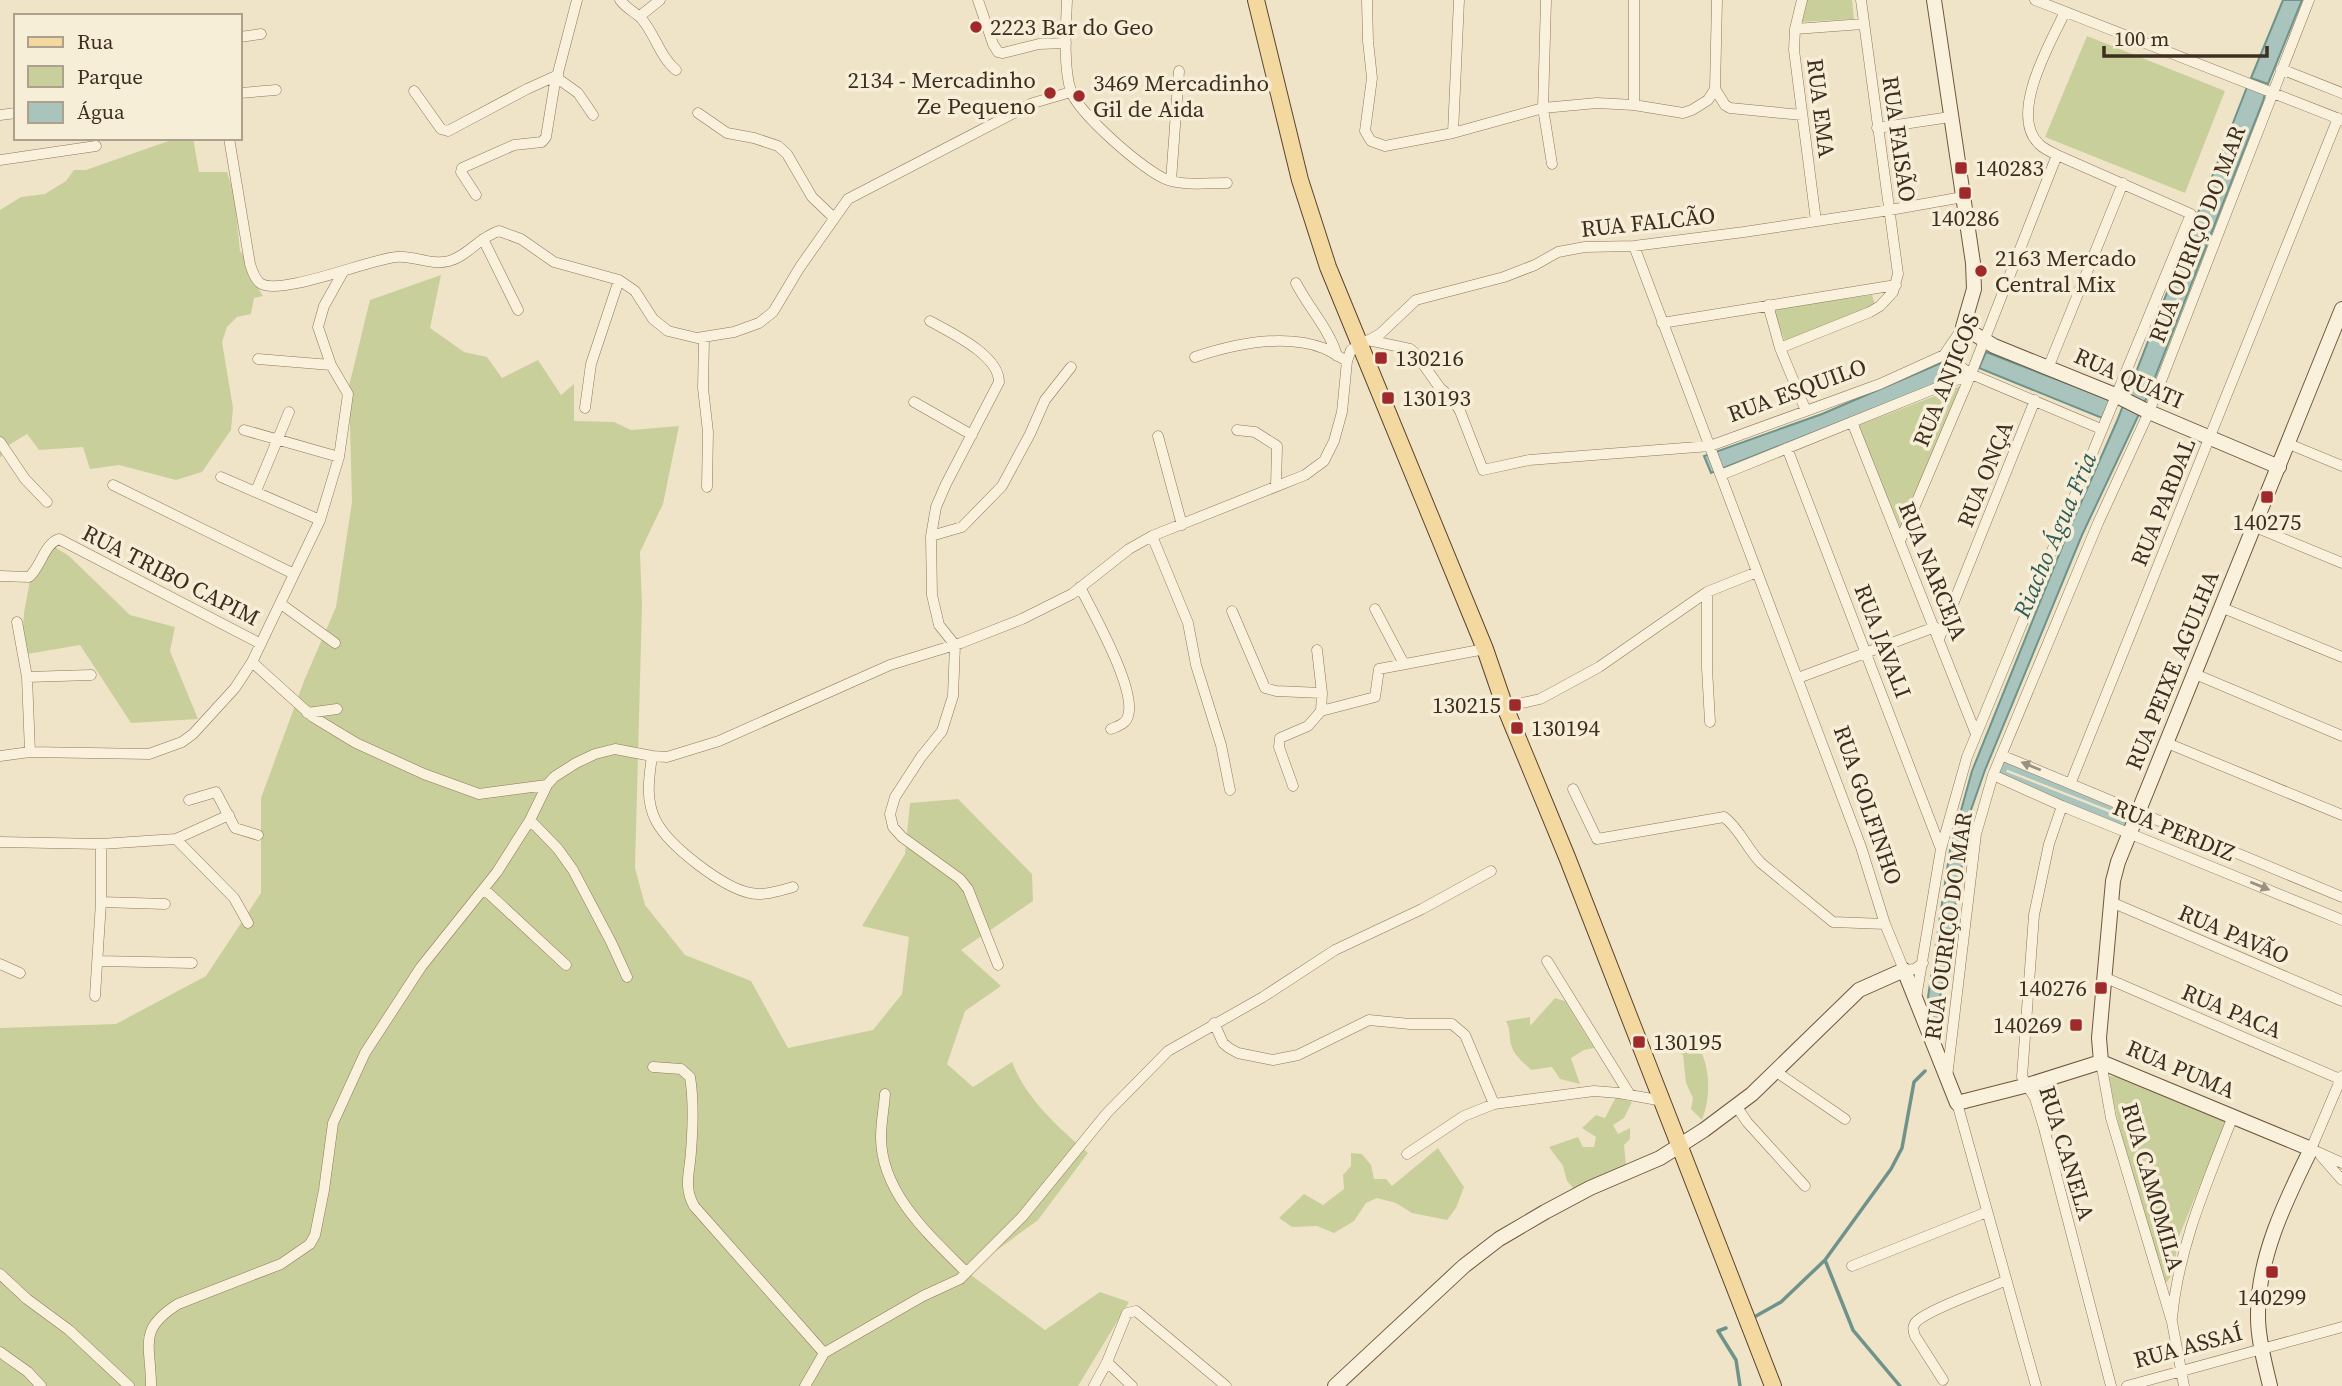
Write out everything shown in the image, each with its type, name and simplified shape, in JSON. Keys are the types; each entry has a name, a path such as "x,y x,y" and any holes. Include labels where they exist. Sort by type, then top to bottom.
{"main road":[{"path":"1256,0 1300,180 1328,267 1363,342 1773,1386"}],"street":[{"path":"476,195 461,172 462,168 514,145 544,140 577,0"},
{"path":"620,0 629,10 640,16 676,71"},
{"path":"640,16 660,0"},
{"path":"978,0 998,52 1039,44 1066,43"},
{"path":"1067,0 1066,43 1071,92 1093,120 1144,167 1159,177 1187,184 1227,183"},
{"path":"1367,0 1372,78 1364,131 1376,144 1393,146 1544,108 1597,103 1633,105 1683,113 1708,100 1715,89"},
{"path":"1453,133 1460,0"},
{"path":"1546,0 1544,108 1552,164"},
{"path":"1633,105 1634,0"},
{"path":"1717,0 1715,89 1724,105 1730,108 1802,114"},
{"name":"RUA EMA","path":"1802,0 1795,29 1794,50 1816,221"},
{"name":"RUA FAISÃO","path":"1861,0 1877,128 1891,210 1898,274 1896,285"},
{"path":"1934,0 1973,263 1974,289 1963,327 1944,355 1971,374 2103,424"},
{"path":"2035,0 2340,119"},
{"name":"RUA OURIÇO DO MAR","path":"1947,1081 1976,834 1993,775 2146,411 2270,92 2309,0"},
{"path":"2048,368 2123,183 2057,155 2038,144 2031,130 2031,89 2039,65 2065,12"},
{"path":"1795,29 1863,24"},
{"path":"242,37 261,34"},
{"path":"2281,69 2342,93"},
{"path":"1171,181 1179,71"},
{"path":"414,91 441,129 447,131 527,89 558,77"},
{"path":"558,77 578,93 593,115"},
{"path":"242,93 276,90"},
{"path":"229,140 250,264 256,278 265,285 343,272 397,257 445,262 499,231 520,239 554,262 619,280 635,291 657,323 680,335 704,338 734,332 766,319 848,198 1033,103 1071,92"},
{"path":"698,113 727,133 778,146 787,154 812,197 834,218"},
{"path":"1877,128 1950,117"},
{"name":"RUA PARDAL","path":"2071,782 2340,119"},
{"path":"0,160 96,146"},
{"name":"RUA ANJICOS","path":"1900,541 1971,374 2057,155"},
{"name":"RUA OURIÇO DO MAR","path":"1916,998 1941,849 1957,786 1976,734 2191,214 2123,183"},
{"name":"RUA FALCÃO","path":"1342,359 1351,350 1388,327 1416,300 1504,277 1535,265 1558,252 1585,247 1634,246 1891,210 1963,197"},
{"path":"483,239 518,310"},
{"name":"RUA GOLFINHO","path":"1634,246 1861,847 1885,924 1957,1103 2036,1386"},
{"path":"0,756 30,752 149,754 164,750 193,734 235,688 253,662 320,520 340,457 348,399 345,388 331,365 318,324 324,306 343,272"},
{"path":"585,408 591,364 619,280"},
{"path":"151,1386 149,1331 163,1313 178,1304 282,1265 310,1244 315,1235 324,1190 333,1123 351,1079 421,967 453,925 485,890 530,820 547,785 576,763 595,754 625,749 667,757 719,741 890,665 955,645 1022,619 1051,606 1129,549 1152,536 1305,475 1317,467 1328,455 1342,412 1342,359 1296,284"},
{"path":"1662,323 1896,285"},
{"path":"1780,348 1870,312 1880,306 1896,285"},
{"path":"1768,306 1780,348 1806,411"},
{"name":"RUA PEIXE AGULHA","path":"2101,1062 2099,1038 2111,902 2118,862 2342,309"},
{"path":"930,321 963,340 998,369 999,382 936,507 931,536 932,595 939,625 955,645 953,696 942,731 895,797 890,814 893,827 902,837 960,879 968,889 998,964"},
{"name":"RUA QUATI","path":"1963,327 1983,341 2279,467"},
{"path":"704,338 703,388 708,432 707,487"},
{"path":"1195,357 1220,348 1274,341 1310,344 1325,348 1342,359"},
{"name":"RUA ESQUILO","path":"1363,342 1410,349 1415,353 1434,382 1452,398 1460,411 1483,470 1529,460 1710,447 1880,384 1944,355"},
{"path":"258,359 331,365"},
{"path":"931,536 962,527 1002,486 1030,435 1045,400 1071,367"},
{"path":"1720,473 1971,374"},
{"name":"RUA ONÇA","path":"1939,639 2035,400"},
{"path":"914,402 972,435"},
{"path":"256,491 289,412"},
{"name":"RUA NARCEJA","path":"1852,422 1976,734"},
{"path":"244,430 340,457"},
{"path":"1237,430 1255,432 1277,446 1276,486"},
{"path":"1158,436 1182,525"},
{"path":"0,442 25,479 47,502"},
{"path":"2289,444 2342,466"},
{"name":"RUA JAVALI","path":"1787,448 1941,849"},
{"path":"221,477 320,520"},
{"path":"113,485 294,574"},
{"path":"2255,527 2342,564"},
{"path":"1152,536 1188,623 1196,665 1221,745 1230,790"},
{"name":"RUA TRIBO CAPIM","path":"0,576 29,577 37,569 52,542 61,540 261,644"},
{"path":"1505,707 1539,699 1599,667 1707,592 1758,572"},
{"path":"1080,587 1119,666 1123,681 1129,716 1122,724 1111,729"},
{"path":"1707,592 1710,722"},
{"path":"281,604 335,643"},
{"path":"2223,608 2342,657"},
{"path":"1375,609 1404,664"},
{"path":"1232,611 1265,688 1322,693"},
{"path":"18,622 27,677 30,752"},
{"path":"1798,678 1935,627"},
{"path":"1321,711 1374,697 1379,669 1485,649"},
{"path":"1293,786 1279,741 1283,736 1312,723 1321,711 1322,693 1317,650"},
{"path":"253,662 307,713 355,743 470,792 479,794 547,785"},
{"path":"2195,674 2342,736"},
{"path":"27,677 90,675"},
{"path":"307,713 337,709"},
{"path":"2167,743 2342,815"},
{"name":"RUA PERDIZ","path":"2001,755 2342,897"},
{"path":"652,756 648,790 650,802 655,819 670,840 705,868 749,893 773,892 793,887"},
{"name":"RUA PERDIZ","path":"1993,775 2062,806 2342,919"},
{"path":"1573,789 1597,839 1724,817 1736,827 1752,853 1762,863 1833,922 1885,924"},
{"path":"189,800 215,792 237,830 258,835"},
{"name":"RUA CANELA","path":"2062,806 2049,844 2034,915 2022,1077 2035,1098 2044,1128 2111,1386"},
{"path":"0,842 101,844 176,839 229,815"},
{"path":"530,820 558,849 573,870 627,977"},
{"path":"176,839 234,898 248,923"},
{"path":"95,996 99,961 101,844"},
{"path":"805,1386 824,1353 923,1296 951,1284 966,1272 1022,1217 1107,1113 1168,1051 1263,997 1335,950 1422,909 1491,871"},
{"path":"485,890 565,965"},
{"path":"101,902 165,904"},
{"name":"RUA PAVÃO","path":"2111,902 2342,1001"},
{"path":"99,961 192,963"},
{"path":"1547,961 1630,1095"},
{"name":"RUA OURIÇO DO MAR","path":"1904,970 1915,969 1923,962"},
{"path":"0,964 20,973"},
{"path":"1335,1386 1464,1266 1499,1239 1590,1188 1660,1157 1737,1107 1859,990 1904,970"},
{"name":"RUA PACA","path":"2106,978 2342,1079"},
{"path":"1214,1023 1223,1043 1229,1048 1238,1053 1273,1060 1298,1055 1369,1020 1452,1024 1465,1035 1494,1104"},
{"name":"RUA PUMA","path":"1957,1103 2028,1085 2101,1062 2342,1163"},
{"name":"RUA CAMOMILA","path":"2101,1062 2111,1118 2172,1322 2183,1386"},
{"path":"653,1067 681,1069 690,1077 693,1118 686,1182 688,1195 694,1206 824,1353"},
{"path":"1775,1071 1845,1119"},
{"path":"2342,1079 2315,1151 2342,1180"},
{"path":"1407,1154 1464,1116 1494,1104 1583,1091 1663,1101"},
{"path":"886,1094 881,1137 889,1178 909,1210 966,1272"},
{"path":"1737,1107 1804,1186"},
{"name":"RUA CAMOMILA","path":"2172,1322 2175,1283 2188,1232 2233,1116"},
{"name":"RUA ASSAÍ","path":"2270,1386 2258,1318 2260,1290 2284,1205 2315,1151"},
{"path":"1852,1266 1987,1213"},
{"path":"0,1274 27,1299 69,1330 129,1386"},
{"path":"1943,1380 1915,1336 1915,1323 1927,1315 2006,1281"},
{"path":"1094,1386 1107,1362 1122,1321 1127,1313 1136,1311 1226,1386"},
{"name":"RUA ASSAÍ","path":"2127,1386 2342,1327"},
{"path":"0,1352 28,1372 41,1386"},
{"path":"1107,1362 1132,1386"}],"green space":[{"path":"1807,0 1852,0 1854,19 1801,22"},
{"path":"2087,36 2225,91 2185,193 2045,137"},
{"path":"171,140 193,140 199,172 227,172 234,194 240,251 263,296 254,298 251,314 237,317 227,327 222,342 233,408 231,430 202,472 176,480 119,465 90,469 83,447 39,450 27,434 9,445 0,458 0,210 21,197 45,194 66,181 74,170 86,170"},
{"path":"441,275 430,328 464,352 487,357 502,378 538,360 561,395 574,384 574,421 614,422 631,430 679,426 663,504 640,552 642,605 635,868 645,905 685,955 751,981 788,1048 873,1030 902,994 909,937 862,926 905,854 910,803 958,799 1032,874 1033,901 961,950 1001,986 965,1011 947,1064 973,1087 1012,1062 1018,1076 1035,1100 1055,1123 1088,1153 1038,1220 967,1272 1045,1330 1100,1292 1129,1302 1078,1386 0,1386 0,1028 116,1024 206,976 261,893 261,798 304,681 336,607 352,502 349,386 370,300"},
{"path":"1872,295 1875,305 1859,315 1785,341 1772,309"},
{"path":"1963,385 1902,531 1857,426"},
{"path":"50,544 69,556 130,615 175,627 170,651 198,719 131,723 80,645 21,655 24,613 31,575"},
{"path":"1555,998 1565,1001 1594,1048 1584,1050 1571,1058 1580,1084 1560,1079 1552,1067 1531,1070 1512,1048 1506,1021 1530,1017 1530,1026"},
{"path":"1696,1041 1701,1050 1708,1080 1702,1120 1691,1109 1693,1098 1686,1083 1683,1055 1678,1053 1683,1046"},
{"path":"2109,1076 2126,1079 2226,1121 2178,1239 2174,1271 2167,1282 2162,1281 2140,1204"},
{"path":"1616,1097 1632,1102 1624,1118 1613,1125 1618,1134 1630,1128 1630,1139 1624,1145 1626,1165 1575,1190 1567,1181 1563,1166 1549,1147 1578,1137 1583,1147 1594,1147 1596,1137 1582,1128 1596,1115 1605,1118"},
{"path":"1438,1148 1464,1187 1456,1208 1447,1220 1412,1213 1396,1203 1377,1198 1366,1203 1354,1221 1334,1233 1317,1226 1292,1227 1279,1218 1304,1194 1323,1205 1344,1189 1343,1175 1351,1166 1351,1153 1362,1154 1371,1165 1374,1179 1386,1179 1392,1186"}],"water":[{"path":"2283,0 2302,0 2268,84 2251,78"},
{"path":"2247,87 2265,94 2263,101 2148,395 2082,535 1971,810 1936,1022 1928,997 1950,850 1972,771 2069,530 2117,421"},
{"path":"1986,352 2110,400 2102,418 1979,368"},
{"path":"1941,363 1951,378 1711,473 1704,456 1822,414"}],"waterway":[{"path":"2004,762 2131,812 2125,825 1998,775 2004,762"},
{"name":"Riacho Água Fria","path":"1756,1316 1781,1302 1825,1260 1891,1169 1902,1148 1914,1082 1925,1071"},
{"path":"1825,1260 1853,1330 1900,1386"},
{"name":"Riacho Água Fria","path":"1726,1328 1718,1331 1736,1360 1740,1386"}],"place":[{"name":"2223 Bar do Geo","path":"976,27"},
{"name":"2134 - Mercadinho Ze Pequeno","path":"1050,93"},
{"name":"3469 Mercadinho Gil de Aida","path":"1079,96"},
{"name":"140283","path":"1961,168"},
{"name":"140286","path":"1965,193"},
{"name":"2163 Mercado Central Mix","path":"1981,271"},
{"name":"130216","path":"1381,358"},
{"name":"130193","path":"1388,398"},
{"name":"140275","path":"2267,497"},
{"name":"130215","path":"1515,705"},
{"name":"130194","path":"1517,728"},
{"name":"140276","path":"2101,988"},
{"name":"140269","path":"2076,1025"},
{"name":"130195","path":"1639,1042"},
{"name":"140299","path":"2272,1272"}]}
